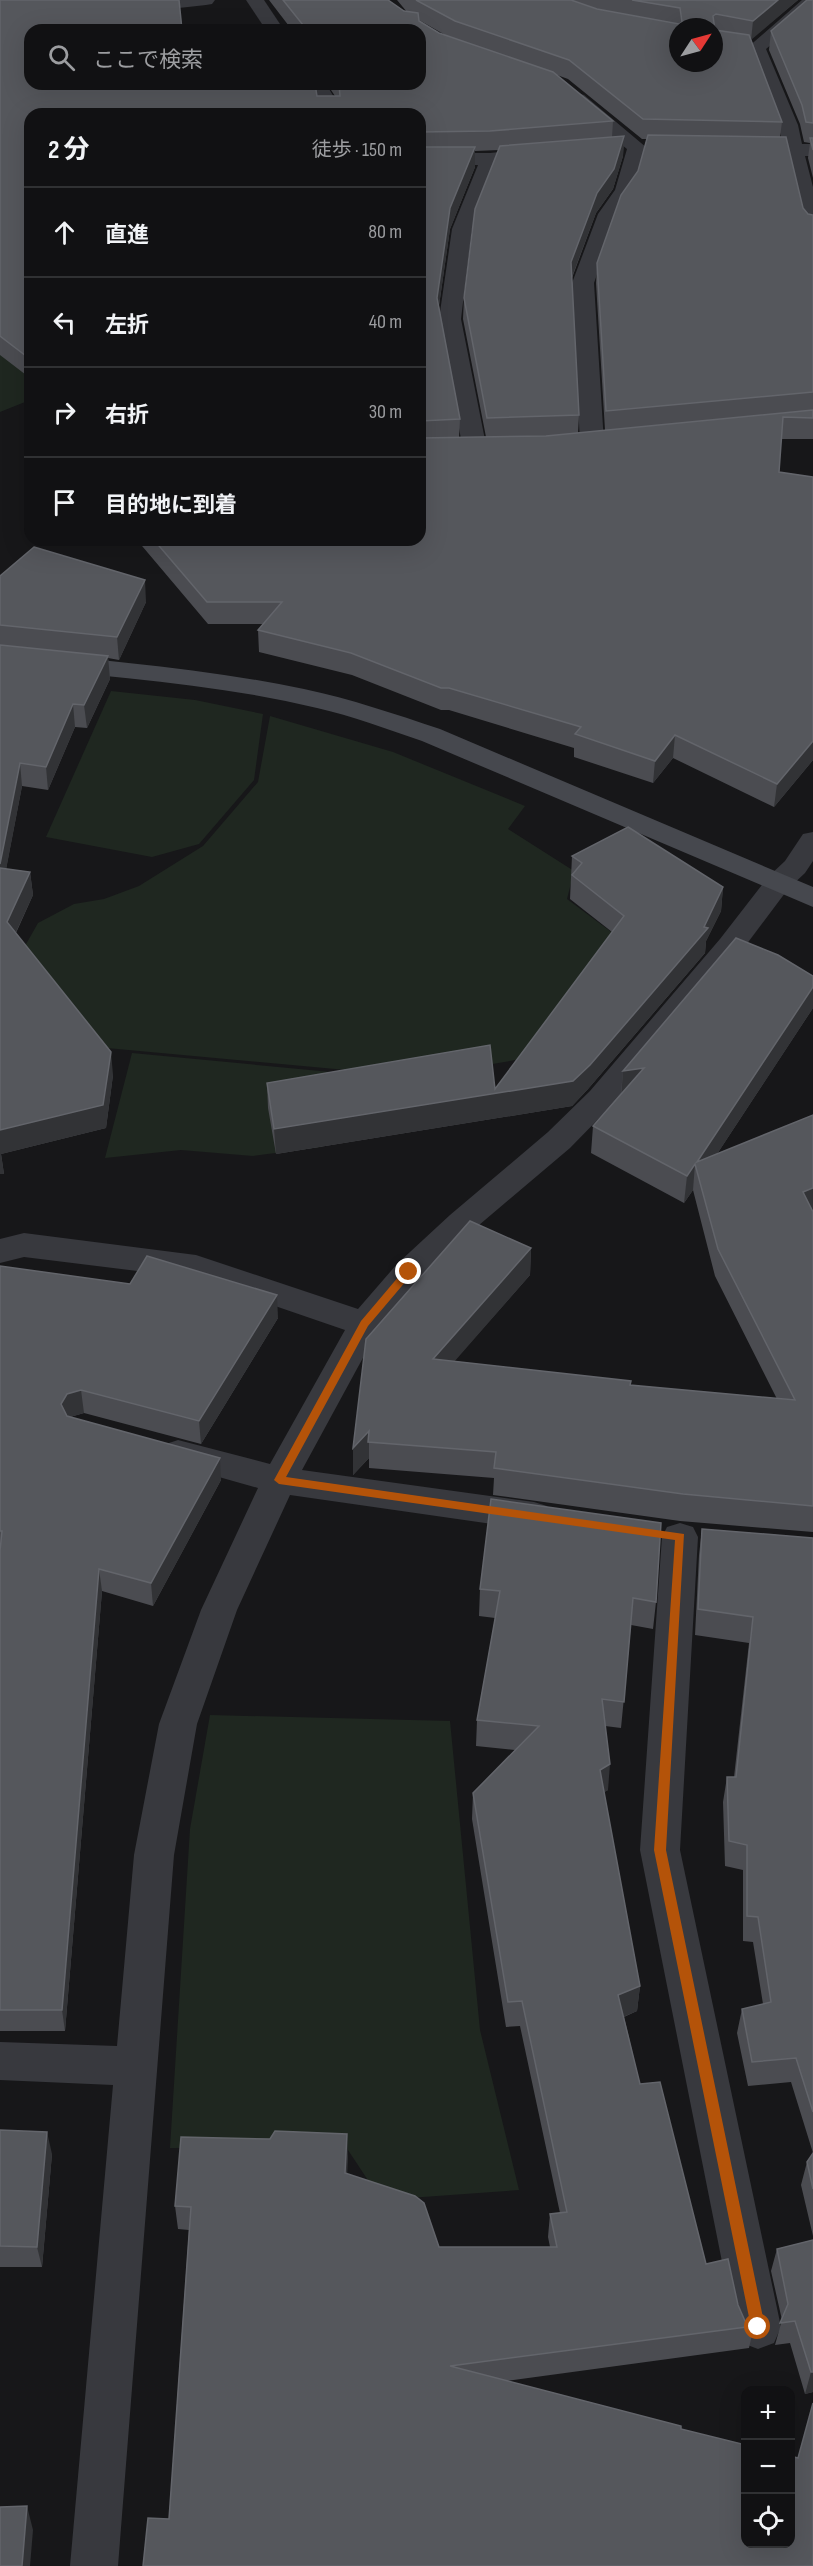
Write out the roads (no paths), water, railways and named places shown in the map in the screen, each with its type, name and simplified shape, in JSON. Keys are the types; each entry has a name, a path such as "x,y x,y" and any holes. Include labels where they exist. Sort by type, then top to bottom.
{"street":[{"path":"47,0 104,4 206,0"},
{"path":"255,0 272,24"},
{"path":"735,45 756,48 813,0"},
{"path":"756,48 788,125 804,150 813,228"},
{"path":"560,85 637,148"},
{"path":"320,90 328,108"},
{"path":"592,443 583,283 608,214 625,190 637,148"},
{"path":"604,149 659,148"},
{"path":"727,149 804,150"},
{"path":"426,159 490,159 557,152"},
{"path":"490,159 462,229 450,319 464,450 499,449"},
{"path":"569,446 616,441"},
{"path":"0,657 235,686 304,697 366,713 431,735 813,898"},
{"path":"94,2566 138,2067 154,1855 178,1724 219,1611 279,1480 365,1324 409,1272 461,1223 560,1140 741,951 778,883 795,867 813,840"},
{"path":"0,1251 24,1245 196,1267 365,1324"},
{"path":"152,1447 279,1480 562,1520"},
{"path":"680,1536 660,1850 758,2327"},
{"path":"0,2061 138,2067"}]}
